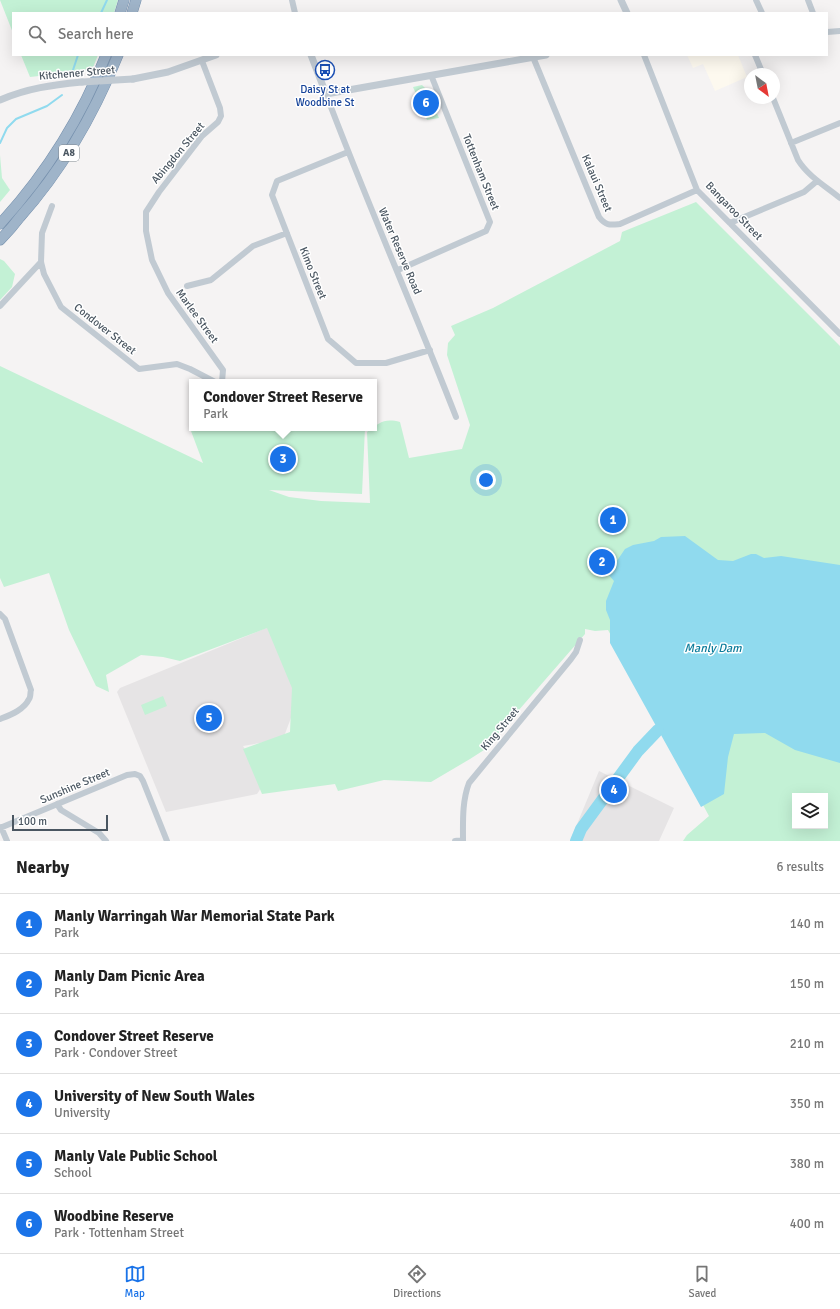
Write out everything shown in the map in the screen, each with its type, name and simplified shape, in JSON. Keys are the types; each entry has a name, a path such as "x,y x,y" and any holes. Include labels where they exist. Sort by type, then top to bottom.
{"highway":[{"path":"120,12 124,0"},
{"path":"132,12 136,0"},
{"name":"A8","path":"0,224 28,192 61,145 84,105 106,56"},
{"name":"A8","path":"0,240 38,197 71,150 93,111 118,56"}],"street":[{"path":"292,0 295,12"},
{"path":"621,0 627,12"},
{"path":"756,0 762,12"},
{"path":"808,0 813,12"},
{"path":"828,32 840,31"},
{"name":"Kitchener Street","path":"0,100 25,90 38,87 82,82 133,79 157,75 214,56"},
{"path":"310,56 326,94 540,56"},
{"name":"Bangaroo Street","path":"644,56 697,190 837,327 840,334"},
{"path":"756,56 761,68"},
{"name":"Kalaui Street","path":"533,57 600,217 604,223 610,225 620,224 697,190"},
{"name":"Abingdon Street","path":"152,260 146,231 146,212 159,192 202,136 218,122 221,116 220,108 202,61"},
{"name":"Tottenham Street","path":"398,270 486,231 490,222 431,75"},
{"name":"Water Reserve Road","path":"326,94 348,152 398,270 456,417"},
{"path":"775,104 798,160 803,168 817,181 840,198"},
{"path":"791,143 840,123"},
{"name":"Kimo Street","path":"348,152 277,181 272,195 328,339 356,362 386,363 430,350"},
{"path":"730,223 804,192 817,181"},
{"name":"Condover Street","path":"52,206 42,233 41,262 44,274 61,307 139,369 177,364 209,379"},
{"path":"186,286 211,280 253,246 287,233"},
{"name":"Marlee Street","path":"152,260 168,293 223,370 222,379"},
{"path":"0,306 41,262"},
{"path":"0,614 5,620 31,690 30,699 24,706 17,712 0,719"},
{"name":"King Street","path":"463,840 465,793 469,783 571,659 576,652 580,640"},
{"name":"Sunshine Street","path":"1,827 127,775 135,770 143,781 168,841"},
{"path":"57,804 61,810 99,833 106,841"},
{"path":"1,827 7,841"},
{"path":"455,841 463,840"}],"shaded area":[{"path":"687,56 738,56 744,70 744,78 715,91 703,64 693,68"},
{"path":"271,626 300,694 283,739 243,746 265,782 257,794 166,812 117,692 120,688"},
{"path":"599,771 674,808 659,841 570,841"}],"green space":[{"path":"0,0 118,0 114,12 12,12 12,30"},
{"path":"21,56 98,56 92,70 30,77"},
{"path":"422,85 426,89 439,118 427,120 413,87"},
{"path":"0,155 2,178 10,190 0,202"},
{"path":"696,202 840,346 840,841 683,841 687,835 709,816 608,630 595,631 585,629 585,634 484,750 431,782 384,780 338,791 335,784 262,794 243,749 290,732 292,688 267,628 180,661 163,657 141,655 106,675 109,692 96,686 69,630 49,573 4,587 0,578 0,366 203,463 191,431 365,431 362,494 269,490 289,497 321,501 370,503 367,432 377,431 378,424 386,421 400,422 409,458 462,449 470,425 447,355 448,343 455,335 451,326 493,308 620,241 622,232"},
{"path":"0,259 4,261 15,274 12,287 0,300"},
{"path":"163,696 167,706 145,715 141,705"}],"water":[{"name":"Manly Dam","path":"685,536 718,560 733,561 751,554 756,554 764,558 781,556 840,565 840,763 795,750 765,733 734,734 728,757 724,794 701,807 610,643 610,620 606,610 606,601 614,581 608,574 625,549 633,545 654,541 661,537"}],"waterway":[{"path":"101,12 107,0"},
{"path":"73,70 78,56"},
{"path":"0,143 7,128 16,119 47,106 62,95"},
{"path":"576,841 581,829 638,751 658,730"}],"place":[{"name":"Daisy St at Woodbine St","path":"325,70"},
{"name":"Woodbine Reserve","path":"426,103"},
{"name":"Condover Street Reserve","path":"283,459"},
{"name":"Manly Warringah War Memorial State Park","path":"613,520"},
{"name":"Manly Dam Picnic Area","path":"602,562"},
{"name":"Manly Vale Public School","path":"209,718"},
{"name":"University of New South Wales","path":"614,790"}]}
